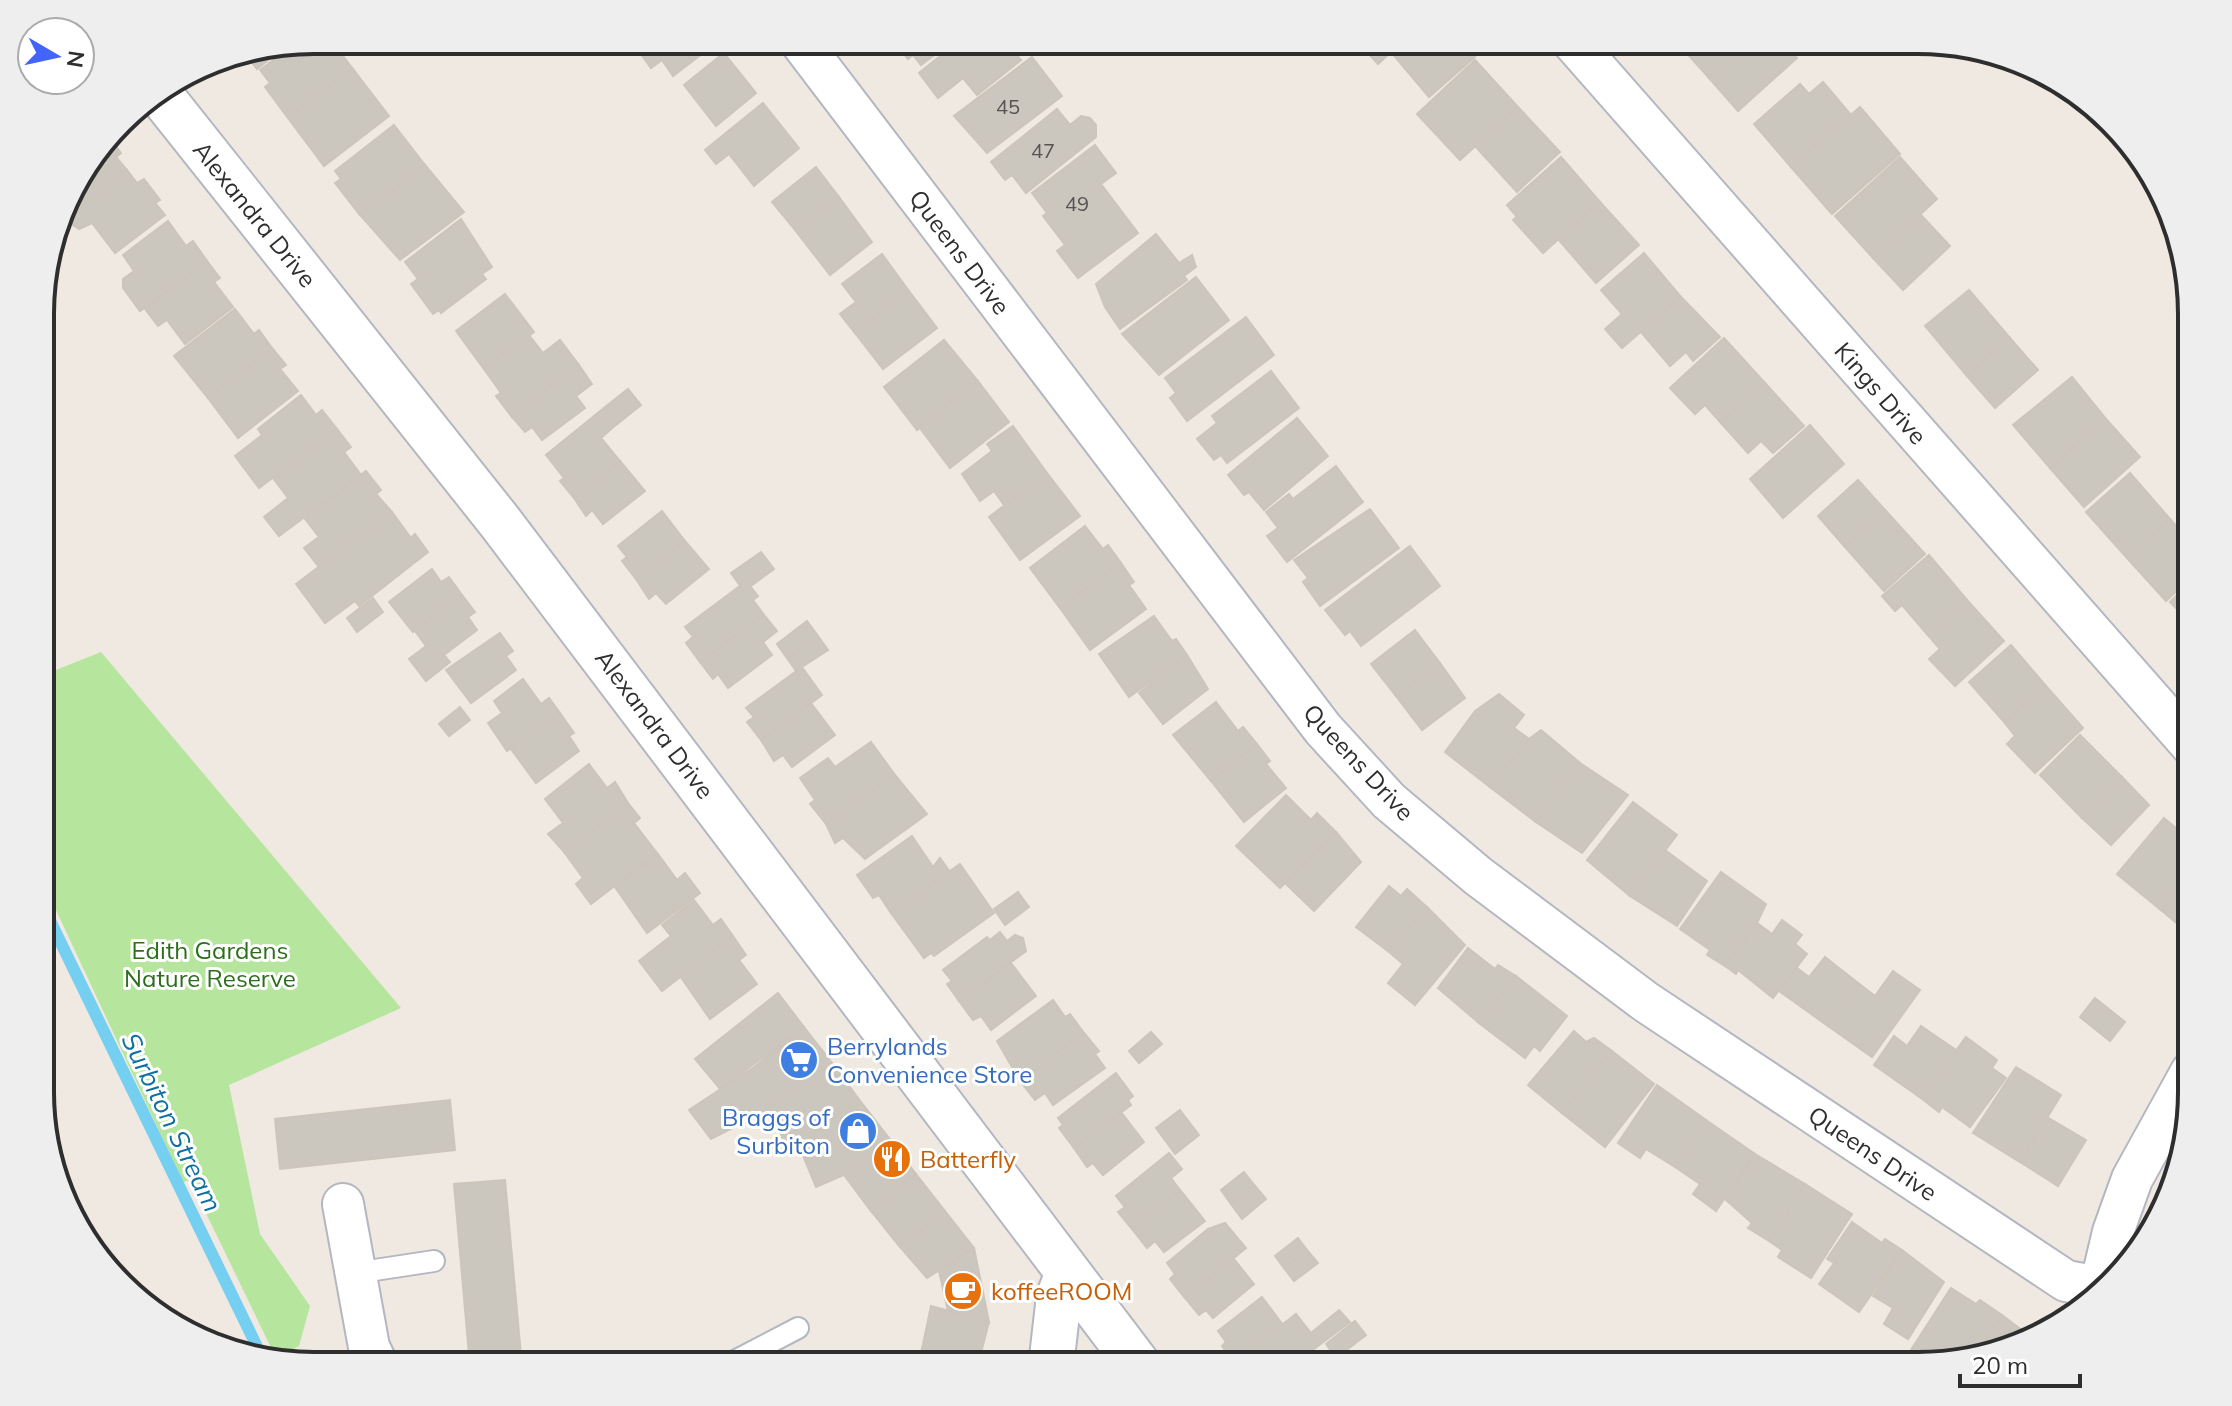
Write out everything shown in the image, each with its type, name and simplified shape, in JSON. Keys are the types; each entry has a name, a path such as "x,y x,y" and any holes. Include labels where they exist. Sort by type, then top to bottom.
{"street":[{"name":"Queens Drive","path":"810,54 1323,729 1389,801 1478,876 1646,1002 2066,1281 2091,1285"},
{"name":"Kings Drive","path":"1583,54 2177,729"},
{"name":"Alexandra Drive","path":"165,101 500,522 1128,1351"},
{"path":"2103,1275 2113,1232 2132,1179 2177,1097"},
{"path":"343,1204 371,1352"},
{"path":"1053,1352 1059,1296 1067,1275"}],"lane":[{"path":"355,1273 434,1261"},
{"path":"752,1352 798,1328"}],"green space":[{"name":"Edith Gardens Nature Reserve","path":"101,652 401,1008 229,1085 260,1234 310,1306 299,1346 290,1351 271,1348 190,1180 183,1182 54,906 54,671"}],"building":[{"path":"314,54 341,54 353,69 288,118 265,87 270,83 260,70 278,56"},
{"path":"641,54 702,54 673,76 662,60 651,68"},
{"path":"725,54 756,93 716,126 684,85"},
{"path":"904,54 936,54 921,65 913,55 908,59"},
{"path":"943,54 1016,54 1021,60 977,95 963,78 938,98 919,73"},
{"path":"1369,54 1389,54 1378,64"},
{"path":"1393,54 1472,54 1475,57 1429,97"},
{"path":"1688,54 1736,54 1709,78"},
{"path":"1736,54 1793,54 1797,58 1738,111 1709,78"},
{"path":"1032,57 1062,96 987,153 954,116"},
{"path":"271,58 257,69 251,62"},
{"path":"1475,60 1518,107 1460,160 1417,114"},
{"path":"353,69 389,116 324,166 288,118"},
{"path":"1823,82 1851,115 1791,167 1754,124 1800,84 1809,94"},
{"path":"763,103 799,148 754,186 729,154 716,164 705,150"},
{"path":"1518,107 1560,152 1517,192 1475,146"},
{"path":"1860,107 1900,154 1832,214 1791,167"},
{"path":"1057,109 1070,125 1081,116 1090,118 1096,125 1096,137 1026,193 1012,175 1005,180 991,162"},
{"path":"394,125 425,165 360,215 335,183 341,179 335,171"},
{"path":"1095,145 1116,173 1101,184 1138,233 1078,278 1057,251 1065,245 1043,216 1047,213 1032,193"},
{"path":"116,146 121,153 116,157 127,170 77,208 98,169"},
{"path":"1561,157 1600,202 1543,253 1513,220 1517,217 1507,205"},
{"path":"1900,157 1937,199 1873,258 1835,216"},
{"path":"425,165 464,212 400,260 360,215"},
{"path":"816,167 839,197 795,230 772,202"},
{"path":"127,170 137,183 144,179 160,200 155,203 165,215 115,253 92,223 79,229 73,225 76,211"},
{"path":"839,197 872,242 830,275 795,230"},
{"path":"1600,202 1639,245 1596,283 1558,239"},
{"path":"1920,214 1950,246 1903,290 1873,258"},
{"path":"461,219 492,267 482,274 486,279 441,313 439,310 433,314 411,284 418,279 405,262"},
{"path":"168,221 186,246 193,241 207,261 140,311 123,288 123,279 134,271 123,255"},
{"path":"1156,234 1179,263 1192,255 1196,267 1184,276 1187,280 1120,329 1105,307 1096,284"},
{"path":"1644,253 1681,297 1622,348 1605,329 1622,314 1601,290"},
{"path":"882,254 909,291 855,333 840,314 856,302 842,284"},
{"path":"207,261 220,278 214,282 233,307 185,344 167,320 158,326 145,309"},
{"path":"1196,277 1229,320 1159,375 1122,334"},
{"path":"1969,290 2010,338 1967,376 1925,326"},
{"path":"909,291 937,328 883,369 855,333"},
{"path":"505,294 534,332 484,369 456,331"},
{"path":"1681,297 1720,337 1693,361 1686,352 1670,366 1641,332"},
{"path":"235,309 254,334 259,330 272,348 208,398 174,356"},
{"path":"1246,317 1274,355 1187,421 1170,398 1176,393 1165,378"},
{"path":"529,335 543,353 560,340 579,365 512,417 496,396 501,393 484,369"},
{"path":"1724,338 1765,383 1721,423 1705,405 1695,414 1670,388"},
{"path":"2010,338 2038,370 1995,408 1967,376"},
{"path":"944,340 978,381 917,430 884,387"},
{"path":"272,348 286,365 280,369 298,391 238,438 208,398"},
{"path":"579,365 592,384 576,396 585,408 542,440 532,427 525,432 512,417"},
{"path":"1271,371 1299,408 1227,463 1221,455 1214,460 1197,439 1217,423 1212,416"},
{"path":"2072,377 2106,419 2050,468 2013,425"},
{"path":"978,381 1009,422 950,468 919,427"},
{"path":"1765,383 1804,426 1773,453 1761,441 1748,453 1721,423"},
{"path":"628,389 641,405 617,424 604,408"},
{"path":"301,395 316,415 322,410 337,429 259,488 235,456 262,435 258,429"},
{"path":"604,408 617,424 601,438 620,461 574,498 560,481 564,478 546,455"},
{"path":"1297,418 1328,456 1264,510 1249,492 1244,495 1228,475"},
{"path":"2106,419 2140,457 2084,507 2050,468"},
{"path":"1810,425 1844,464 1783,518 1750,479"},
{"path":"1013,426 1047,473 1004,505 994,491 980,501 962,474 992,451 987,444"},
{"path":"337,429 351,447 344,452 361,475 279,536 264,517 288,498 273,478"},
{"path":"620,461 645,491 603,524 592,510 586,516 574,498"},
{"path":"1336,466 1363,502 1287,562 1267,536 1278,528 1266,512 1289,494 1293,499"},
{"path":"366,471 381,490 376,494 392,512 319,567 304,548 319,537 305,519"},
{"path":"1047,473 1080,516 1020,560 989,517"},
{"path":"2130,473 2170,519 2127,558 2086,512"},
{"path":"1858,480 1886,511 1845,547 1818,516"},
{"path":"1370,509 1399,548 1320,606 1303,582 1308,578 1294,560"},
{"path":"662,511 685,541 636,579 622,561 627,557 618,546"},
{"path":"1886,511 1925,554 1884,591 1845,547"},
{"path":"392,512 411,538 415,534 428,552 359,606 355,601 325,623 296,584"},
{"path":"2170,519 2177,527 2177,590 2166,601 2127,558"},
{"path":"1085,526 1103,549 1108,545 1121,563 1060,608 1030,568"},
{"path":"685,541 709,569 666,604 656,593 649,599 636,579"},
{"path":"1410,546 1440,586 1361,646 1350,631 1345,635 1325,610"},
{"path":"761,552 774,569 744,591 731,573"},
{"path":"1929,555 1967,600 1927,634 1902,605 1895,611 1882,596"},
{"path":"1121,563 1134,582 1129,585 1146,609 1090,650 1060,608"},
{"path":"432,569 441,582 449,577 462,595 413,632 389,602"},
{"path":"740,586 744,591 750,586 758,596 753,600 764,615 700,662 686,643 693,637 685,627"},
{"path":"462,595 475,612 468,617 477,630 444,655 450,662 426,681 409,659 426,646 415,631"},
{"path":"2177,595 2177,609 2170,602"},
{"path":"373,598 383,612 357,632 347,618"},
{"path":"1967,600 2004,641 1955,686 1929,659 1940,649 1927,634"},
{"path":"764,615 777,631 763,642 772,655 728,688 718,674 713,679 700,662"},
{"path":"1154,616 1172,641 1176,639 1187,655 1129,697 1099,654"},
{"path":"807,621 818,636 787,658 777,644"},
{"path":"1415,630 1440,663 1396,696 1371,664"},
{"path":"500,633 513,651 506,656 516,670 471,703 446,670"},
{"path":"818,636 828,650 796,671 787,658"},
{"path":"2011,645 2046,686 2005,723 1969,682"},
{"path":"1187,655 1208,689 1163,724 1139,693"},
{"path":"1440,663 1465,698 1422,730 1396,696"},
{"path":"802,667 822,695 761,740 747,722 754,717 746,708"},
{"path":"523,679 541,704 549,698 560,713 507,751 488,723 502,713 494,701"},
{"path":"2046,686 2083,728 2035,773 2007,744 2015,736 2005,723"},
{"path":"1499,694 1524,715 1514,728 1529,739 1490,787 1445,752 1475,711"},
{"path":"1216,702 1238,731 1243,727 1257,744 1211,781 1173,735"},
{"path":"811,703 835,735 792,767 783,755 774,761 761,740"},
{"path":"460,707 470,720 449,736 439,724"},
{"path":"560,713 574,733 569,736 579,751 536,783 511,749"},
{"path":"1541,730 1580,763 1536,822 1490,787 1529,739"},
{"path":"2080,735 2122,777 2082,818 2040,775"},
{"path":"871,742 895,775 826,824 810,804 815,800 800,778 828,758 835,767"},
{"path":"1257,744 1270,761 1266,764 1286,788 1244,822 1211,781"},
{"path":"1580,763 1628,795 1582,853 1536,822"},
{"path":"589,764 607,788 615,782 628,803 564,852 548,834 563,823 545,799"},
{"path":"895,775 927,814 865,859 843,838 835,843 826,824"},
{"path":"2122,777 2149,805 2111,845 2082,818"},
{"path":"1286,795 1311,820 1317,813 1336,832 1280,888 1236,846"},
{"path":"1633,802 1677,835 1630,896 1587,860"},
{"path":"628,803 640,818 634,823 657,853 591,904 576,884 583,878 564,852"},
{"path":"2164,818 2177,829 2177,891 2161,910 2117,874"},
{"path":"1336,832 1361,862 1314,911 1285,883"},
{"path":"912,836 933,867 940,858 950,872 891,913 879,895 873,898 857,875"},
{"path":"1665,850 1707,881 1677,926 1630,896"},
{"path":"658,854 677,880 685,873 700,893 647,933 615,887"},
{"path":"960,864 994,913 934,956 931,953 924,958 891,913"},
{"path":"1721,872 1766,904 1757,923 1725,966 1707,955 1710,950 1680,929"},
{"path":"1389,886 1401,896 1407,889 1427,907 1389,952 1356,927"},
{"path":"2177,891 2177,923 2161,910"},
{"path":"1018,892 1029,907 1005,925 994,909"},
{"path":"694,900 713,925 721,919 733,936 662,991 639,961 671,936 662,925"},
{"path":"1427,907 1465,945 1415,1005 1388,983 1403,964 1389,952"},
{"path":"1782,920 1802,935 1795,944 1807,954 1773,998 1738,970 1736,974 1725,966 1757,923 1772,934"},
{"path":"1000,932 1007,941 1015,935 1023,938 1026,951 959,1001 947,984 952,981 943,970 987,937 990,940"},
{"path":"733,936 746,955 739,960 757,984 710,1019 680,976"},
{"path":"1468,948 1495,969 1498,965 1516,976 1479,1023 1438,988"},
{"path":"1825,957 1858,983 1828,1026 1779,991 1797,968 1809,977"},
{"path":"1011,963 1036,996 991,1030 981,1016 973,1020 959,1001"},
{"path":"1893,971 1920,990 1872,1057 1828,1026 1858,983 1875,996"},
{"path":"1516,976 1567,1016 1540,1051 1534,1046 1525,1058 1479,1023"},
{"path":"778,993 804,1027 720,1089 695,1059"},
{"path":"2095,998 2125,1022 2110,1041 2080,1017"},
{"path":"1053,1000 1065,1017 1070,1014 1084,1033 1020,1081 997,1041"},
{"path":"1921,1026 1956,1050 1921,1098 1874,1065 1894,1036 1907,1046"},
{"path":"804,1027 832,1063 785,1101 711,1139 689,1110 754,1067"},
{"path":"1574,1031 1586,1042 1594,1038 1612,1051 1562,1113 1528,1085"},
{"path":"1151,1032 1162,1044 1139,1063 1129,1051"},
{"path":"1084,1033 1099,1051 1095,1054 1105,1068 1053,1105 1045,1093 1035,1100 1020,1081"},
{"path":"1966,1037 1997,1060 1992,1068 2006,1078 1970,1127 1942,1107 1939,1112 1921,1098"},
{"path":"1612,1051 1654,1084 1605,1147 1562,1113"},
{"path":"832,1063 858,1098 815,1136 789,1152 769,1109"},
{"path":"2016,1067 2061,1095 2020,1162 1973,1133"},
{"path":"1116,1073 1133,1096 1128,1100 1131,1105 1074,1148 1059,1128 1063,1125 1058,1118"},
{"path":"1657,1085 1706,1120 1675,1167 1646,1149 1640,1158 1618,1143"},
{"path":"858,1098 889,1138 844,1175 816,1187 799,1146"},
{"path":"450,1100 455,1150 280,1169 275,1119"},
{"path":"1180,1110 1189,1122 1165,1140 1156,1128"},
{"path":"1121,1112 1144,1142 1103,1175 1093,1163 1087,1167 1074,1148"},
{"path":"2047,1117 2086,1140 2058,1186 2020,1162"},
{"path":"1706,1120 1755,1154 1716,1211 1693,1194 1700,1184 1675,1167"},
{"path":"1189,1122 1199,1135 1175,1154 1165,1140"},
{"path":"889,1138 916,1174 871,1211 844,1175"},
{"path":"1169,1153 1182,1169 1171,1178 1180,1190 1132,1229 1118,1212 1125,1207 1116,1196"},
{"path":"1755,1154 1805,1184 1769,1241 1748,1228 1752,1223 1726,1200"},
{"path":"1244,1172 1255,1186 1231,1204 1221,1190"},
{"path":"916,1174 945,1211 900,1247 871,1211"},
{"path":"505,1180 521,1352 469,1352 454,1184"},
{"path":"1805,1184 1852,1214 1811,1278 1778,1257 1782,1250 1769,1241"},
{"path":"1255,1186 1266,1199 1242,1219 1231,1204"},
{"path":"1180,1190 1205,1221 1164,1252 1155,1241 1147,1248 1132,1229"},
{"path":"945,1211 974,1248 927,1278 900,1247"},
{"path":"1852,1222 1882,1243 1885,1239 1902,1250 1859,1312 1819,1284 1834,1263 1827,1259"},
{"path":"1225,1223 1246,1248 1185,1298 1170,1279 1175,1274 1167,1263 1208,1229"},
{"path":"1298,1238 1307,1250 1284,1268 1275,1256"},
{"name":"koffeeROOM","path":"974,1248 989,1322 948,1311 939,1271"},
{"path":"1307,1250 1318,1263 1294,1281 1284,1268"},
{"path":"1902,1250 1944,1282 1908,1339 1884,1324 1893,1308 1873,1296"},
{"path":"1233,1258 1254,1284 1213,1318 1206,1310 1199,1315 1185,1298"},
{"path":"1951,1288 1976,1304 1980,1300 2002,1315 1985,1343 1935,1351 1911,1350"},
{"path":"1262,1297 1283,1325 1248,1351 1226,1351 1222,1346 1226,1342 1218,1331"},
{"path":"931,1306 989,1322 981,1352 922,1349"},
{"path":"1339,1310 1350,1322 1311,1351 1248,1351 1296,1314 1311,1333"},
{"path":"2002,1315 2022,1330 2018,1332 1985,1343"},
{"path":"1355,1321 1366,1335 1345,1351 1331,1351 1326,1344"}],"waterway":[{"name":"Surbiton Stream","path":"54,929 256,1345"}],"place":[{"name":"Berrylands Convenience Store","path":"799,1060"},
{"name":"Braggs of Surbiton","path":"858,1131"},
{"name":"Batterfly","path":"892,1159"},
{"name":"koffeeROOM","path":"963,1291"}]}
